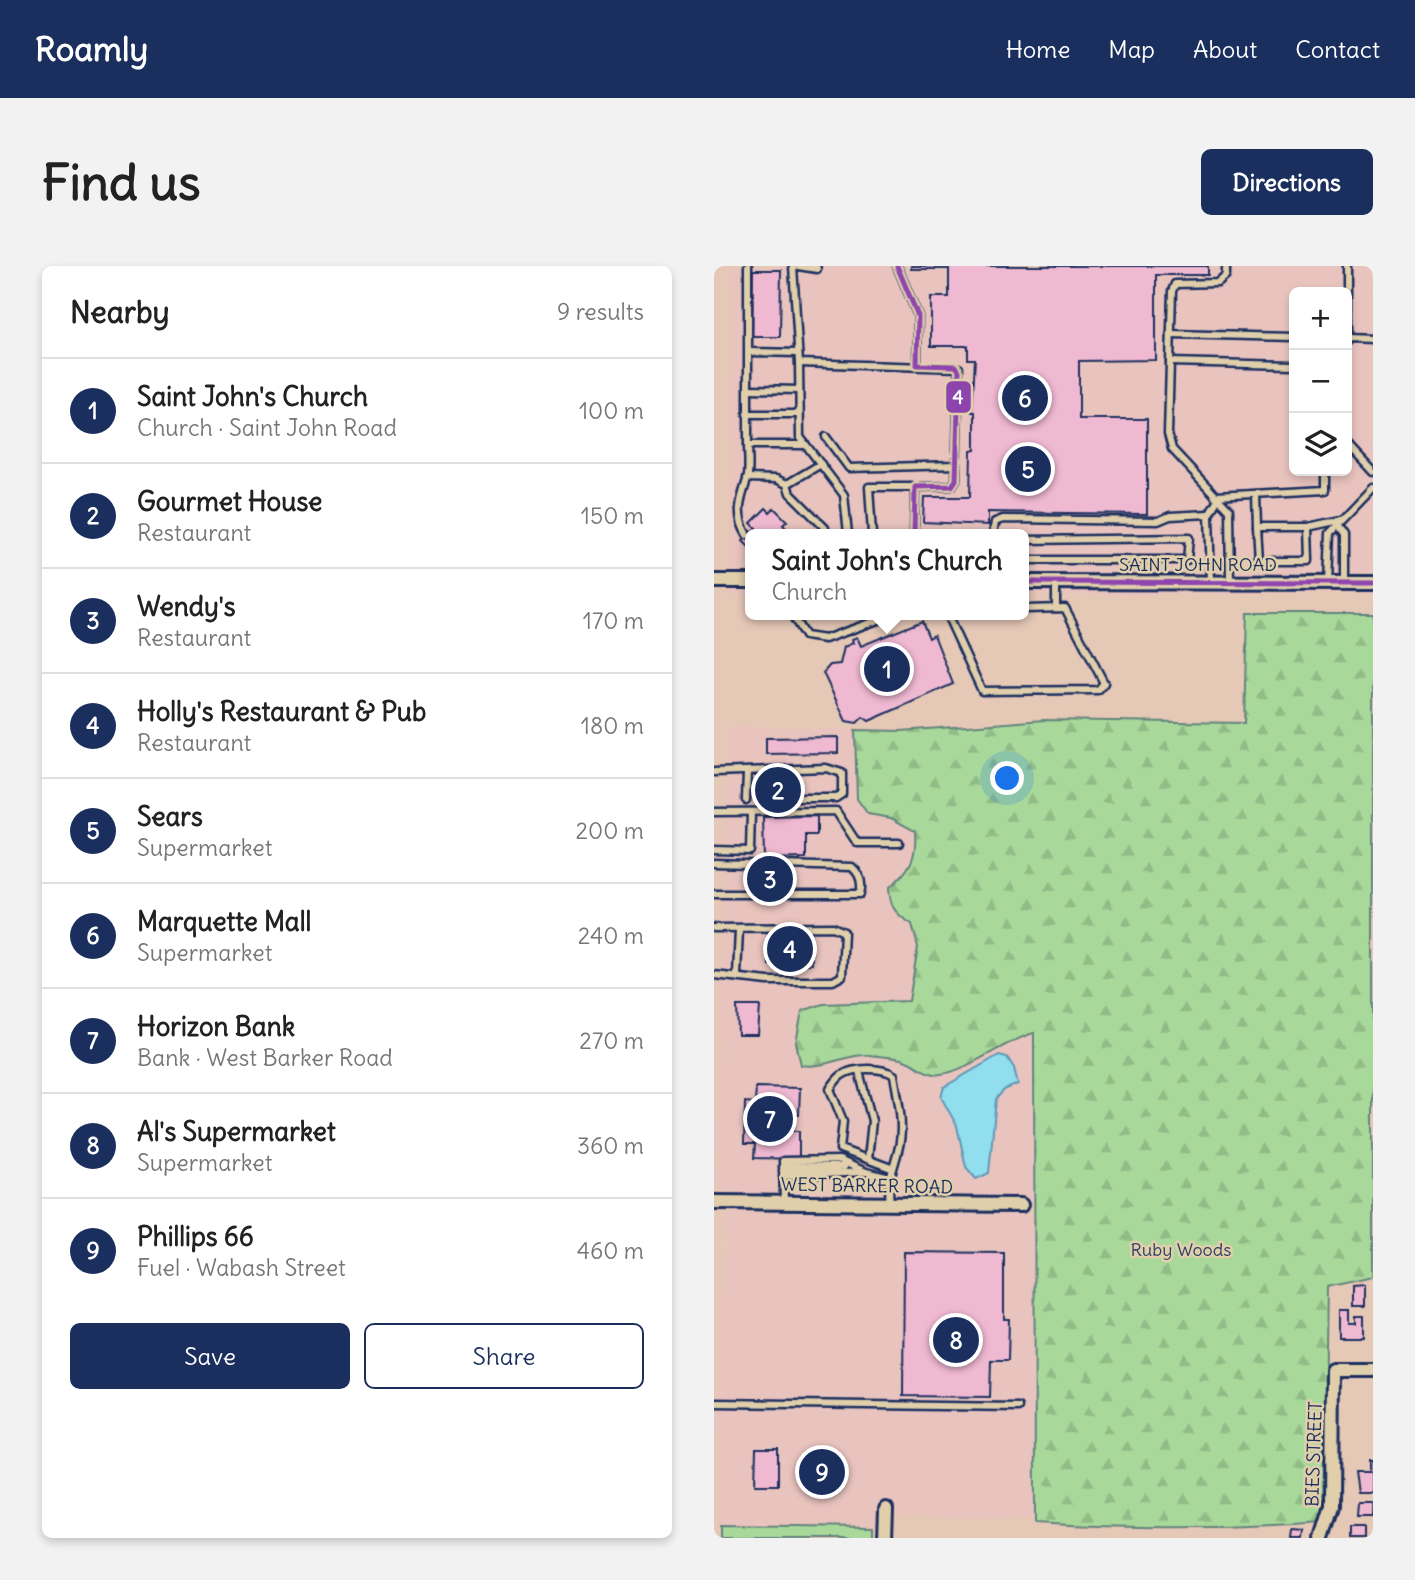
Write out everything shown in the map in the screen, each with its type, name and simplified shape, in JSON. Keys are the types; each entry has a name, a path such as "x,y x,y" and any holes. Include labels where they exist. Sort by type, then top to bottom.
{"street":[{"path":"714,581 745,581"},
{"name":"SAINT JOHN ROAD","path":"1029,582 1373,583"},
{"name":"WEST BARKER ROAD","path":"714,1202 1021,1205"},
{"name":"BIES STREET","path":"1321,1538 1332,1506 1333,1370 1373,1370"},
{"path":"885,1538 886,1509"}],"lane":[{"path":"745,531 740,522 739,503 747,478 748,266"},
{"path":"817,266 817,269 795,266 799,414 803,445 844,495 847,529"},
{"path":"897,266 918,316 917,365"},
{"path":"1226,266 1226,276 1218,283 1175,284 1172,291 1168,434 1172,449 1229,510 1230,583"},
{"path":"1347,266 1347,287"},
{"path":"1171,334 1289,337"},
{"path":"1352,340 1373,338"},
{"path":"749,352 798,353"},
{"path":"1170,362 1289,365"},
{"path":"799,363 959,368 953,486 869,487 872,529"},
{"path":"749,389 799,390"},
{"path":"747,414 799,414"},
{"path":"826,438 849,468 956,465"},
{"path":"748,445 803,445"},
{"path":"1352,449 1373,472"},
{"path":"787,484 821,464"},
{"path":"1216,497 1325,490 1325,476"},
{"path":"747,478 776,479 787,484 790,493 825,528"},
{"path":"914,529 915,487"},
{"path":"1328,583 1330,533 1373,488"},
{"path":"1256,494 1259,561 1309,561 1308,527"},
{"path":"1212,583 1209,514 1216,497"},
{"path":"994,529 995,522 1003,519 1158,521 1170,516 1209,514"},
{"path":"1257,527 1308,527 1338,523"},
{"path":"1338,523 1344,535 1344,583"},
{"path":"1029,540 1189,538 1187,559 1029,560"},
{"path":"1056,582 1056,608"},
{"path":"949,620 982,691 1098,690 1104,683 1065,608 1029,608"},
{"path":"796,620 805,636 825,639 878,620"},
{"path":"714,772 747,772 762,768 826,768 842,773 842,794 836,798 797,798"},
{"path":"746,800 747,772"},
{"path":"714,812 836,811 858,843 899,843"},
{"path":"714,850 750,851 751,812"},
{"path":"714,863 852,867 858,873 862,886 860,894 714,894"},
{"path":"714,928 833,926 844,932 842,976 834,981 768,981 714,975"},
{"path":"737,976 739,929"},
{"path":"859,1071 872,1121 867,1159"},
{"path":"890,1204 891,1168 898,1152 901,1124 894,1075 887,1071 843,1074 830,1089 843,1121 840,1149 891,1168"},
{"path":"783,1203 783,1161 839,1160 866,1172 890,1178"},
{"path":"783,1171 866,1172"},
{"path":"714,1403 1018,1407"}],"shaded area":[{"path":"732,266 1373,266 1373,593 1029,595 1029,529 745,529 745,595 731,595"},
{"path":"727,726 855,730 857,766 868,814 891,818 915,830 917,850 897,915 912,924 918,947 909,1001 878,1002 814,1067 848,1056 869,1055 904,1060 921,1070 958,1069 1034,1032 1034,1201 728,1195 716,1183"},
{"path":"738,1212 1035,1214 1035,1518 878,1516 877,1538 719,1538 717,1308 723,1280 725,1217"}],"green space":[{"name":"Ruby Woods","path":"1247,613 1373,613 1373,1277 1327,1287 1323,1522 1179,1527 1035,1523 1034,1033 952,1072 941,1074 930,1073 901,1059 869,1055 818,1065 801,1065 796,1043 802,1011 823,1004 909,1001 918,947 912,924 894,909 889,888 911,863 915,849 915,831 891,818 868,814 857,799 855,730 901,731 1044,720 1244,723"},
{"path":"721,1525 873,1527 873,1538 721,1538"}],"water":[{"path":"999,1055 1007,1057 1014,1068 1018,1084 1004,1090 996,1099 989,1173 976,1179 966,1167 957,1126 941,1097 944,1087"}],"building":[{"path":"911,266 1208,266 1208,275 1156,275 1156,360 1079,361 1079,419 1147,419 1147,514 988,512 988,525 923,522 924,497 970,497 971,451 975,450 975,412 972,412 975,359 968,359 968,346 931,346 931,297 949,297 949,269 911,269"},
{"path":"753,270 781,270 780,337 752,337"},
{"path":"766,508 770,512 774,508 787,521 783,525 787,529 755,529 751,523"},
{"path":"922,621 929,638 934,635 953,684 869,721 863,717 857,723 846,721 823,673 830,665 840,664 844,647 853,643 852,639 857,637 861,646"},
{"path":"838,737 838,753 766,754 766,738"},
{"path":"763,776 793,777 792,804 762,804"},
{"path":"817,816 817,835 806,835 806,858 764,859 763,817"},
{"path":"752,871 787,871 787,888 752,888"},
{"path":"768,934 811,934 812,964 769,965"},
{"path":"737,1006 760,1006 758,1035 738,1035"},
{"path":"756,1087 800,1088 799,1115 795,1115 794,1131 799,1131 799,1159 754,1158 755,1144 744,1144 745,1102 755,1103"},
{"path":"904,1252 1004,1253 1004,1319 1009,1319 1008,1360 991,1360 990,1397 903,1396"},
{"path":"1365,1285 1365,1306 1353,1306 1353,1286"},
{"path":"1339,1310 1349,1310 1349,1323 1356,1323 1356,1316 1364,1316 1364,1337 1339,1337"},
{"path":"756,1449 778,1449 778,1485 755,1485"},
{"path":"808,1456 837,1461 836,1486 807,1483"},
{"path":"1370,1460 1373,1460 1373,1493 1358,1493 1355,1472 1370,1472"},
{"path":"1358,1503 1373,1503 1373,1517 1357,1517"},
{"path":"1350,1527 1364,1527 1364,1538 1350,1538"},
{"path":"1292,1529 1304,1530 1303,1538 1291,1538"}],"transit line":[{"name":"4","path":"897,266 918,316 917,365 956,366 959,371 956,480 952,486 915,487 914,529"},
{"name":"4","path":"1029,582 1373,583"}],"place":[{"name":"Marquette Mall","path":"1025,398"},
{"name":"Sears","path":"1028,469"},
{"name":"Saint John's Church","path":"887,669"},
{"name":"Gourmet House","path":"778,790"},
{"name":"Wendy's","path":"770,879"},
{"name":"Holly's Restaurant & Pub","path":"790,949"},
{"name":"Horizon Bank","path":"770,1119"},
{"name":"Al's Supermarket","path":"956,1340"},
{"name":"Phillips 66","path":"822,1472"}]}
